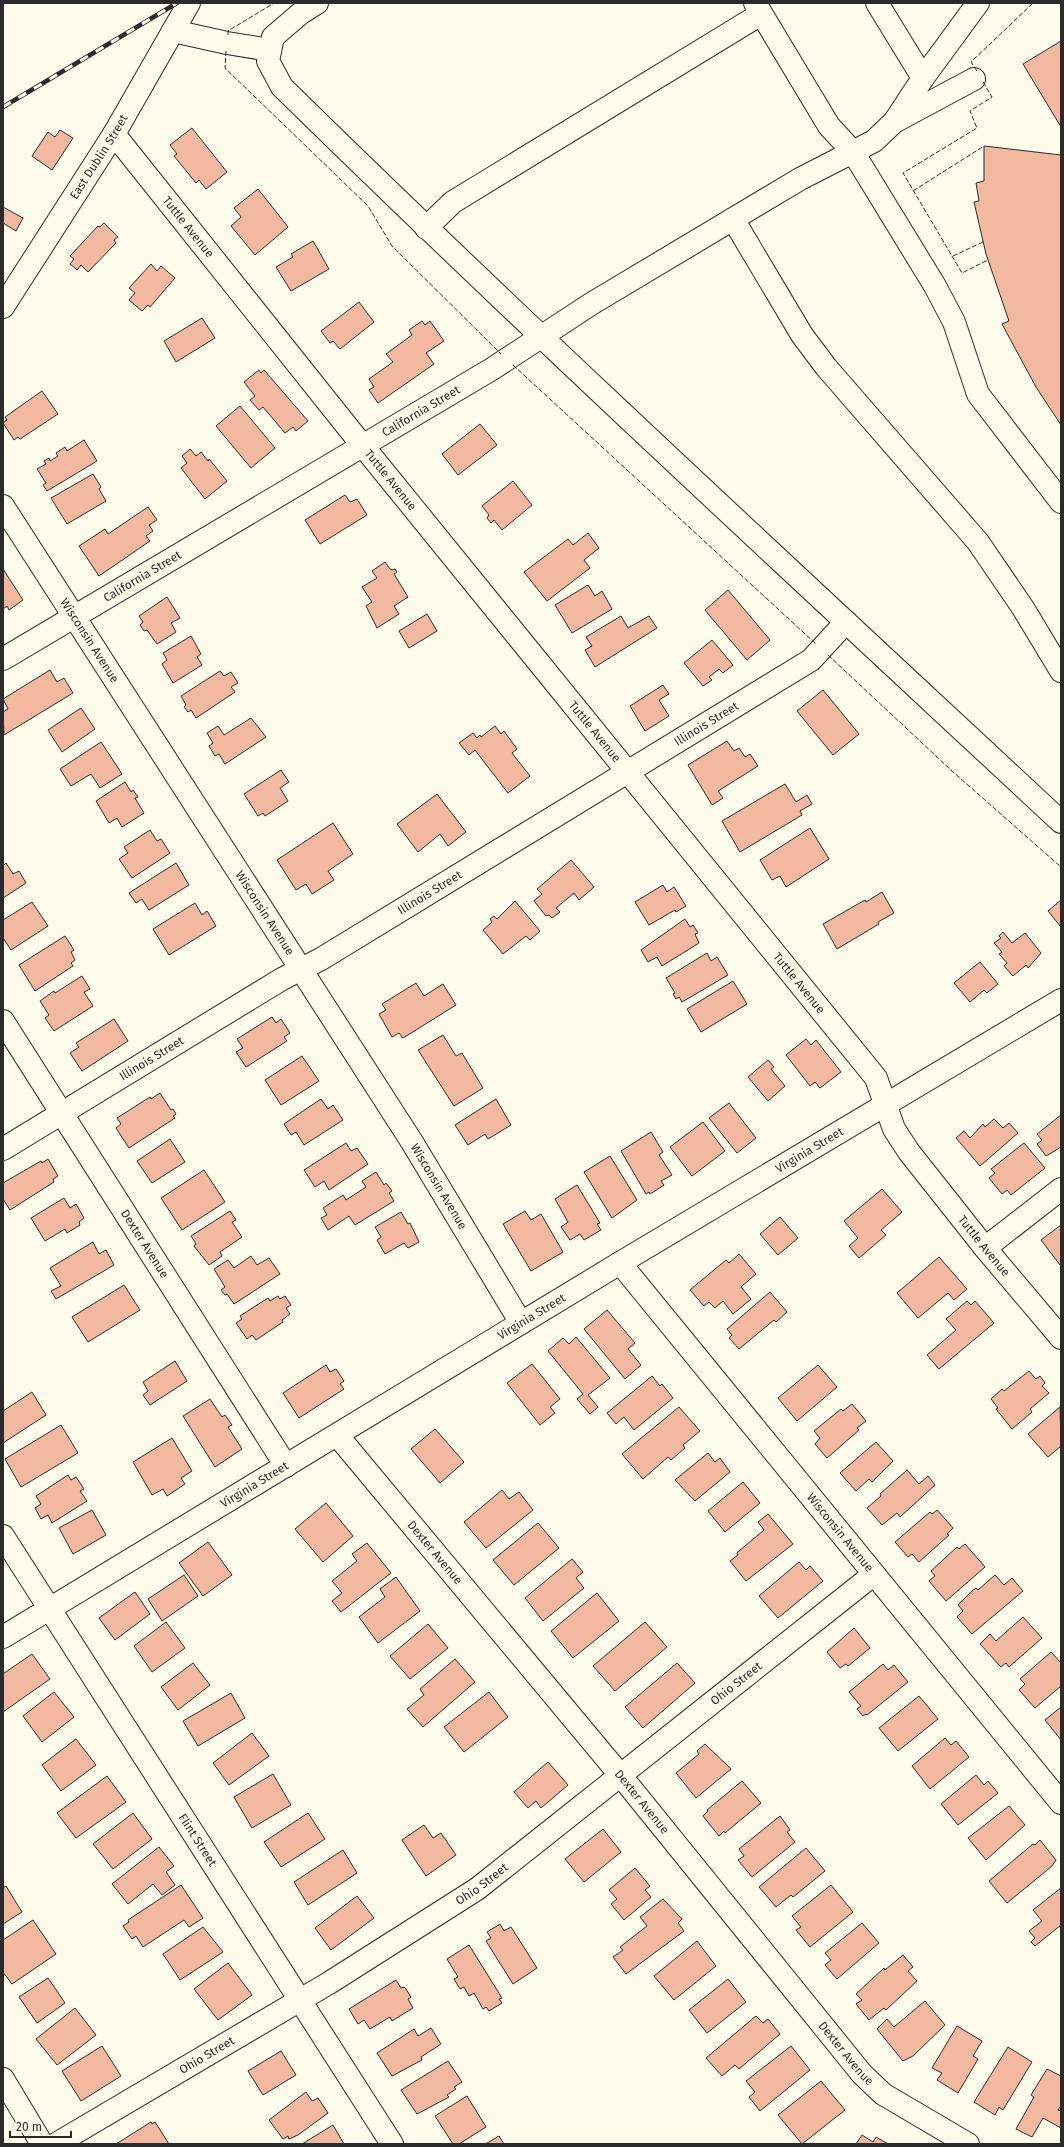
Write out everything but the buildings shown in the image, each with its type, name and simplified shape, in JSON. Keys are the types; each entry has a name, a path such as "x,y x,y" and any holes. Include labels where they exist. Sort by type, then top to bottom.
{"street":[{"name":"East Dublin Street","path":"3,308 114,134 189,3"},
{"path":"317,3 301,13 273,36 268,61 282,87 426,228 1061,822"},
{"path":"877,3 923,78"},
{"path":"894,122 923,78 978,3"},
{"path":"426,228 453,202 758,8 829,126 853,152 938,292 954,322 978,394 1061,502"},
{"path":"173,31 227,43 270,50"},
{"path":"894,122 974,79"},
{"name":"California Street","path":"3,659 492,369 591,304 800,179 874,141 894,122"},
{"name":"Tuttle Avenue","path":"114,134 362,445 876,1078 894,1129 909,1152 985,1248 1061,1338"},
{"path":"733,219 802,335 826,367 978,542 1023,608 1061,671"},
{"name":"Wisconsin Avenue","path":"3,506 412,1142 521,1323"},
{"name":"Illinois Street","path":"3,1149 282,979 301,970 629,772 811,660 846,622"},
{"name":"Virginia Street","path":"3,1637 620,1263 1061,1000"},
{"name":"Dexter Avenue","path":"3,1021 286,1466"},
{"path":"985,1248 1061,1189"},
{"name":"Wisconsin Avenue","path":"620,1263 873,1575 1061,1803"},
{"name":"Dexter Avenue","path":"337,1435 621,1776 862,2074 883,2094 968,2144"},
{"name":"Flint Street","path":"3,1536 392,2144"},
{"name":"Ohio Street","path":"56,2144 300,2001 477,1889 873,1575"},
{"path":"3,2080 42,2144"}],"railway":[{"path":"3,107 177,3"}],"fence":[{"path":"228,35 228,31 274,3"},
{"path":"977,71 971,62 1033,3"},
{"path":"226,51 225,68 368,206 392,246 501,354"},
{"path":"983,82 992,97 970,111 977,128 903,173 962,273 988,260"},
{"path":"913,191 984,146"},
{"path":"953,256 983,242"},
{"path":"513,365 816,644"},
{"path":"828,655 952,771 1061,867"}]}
